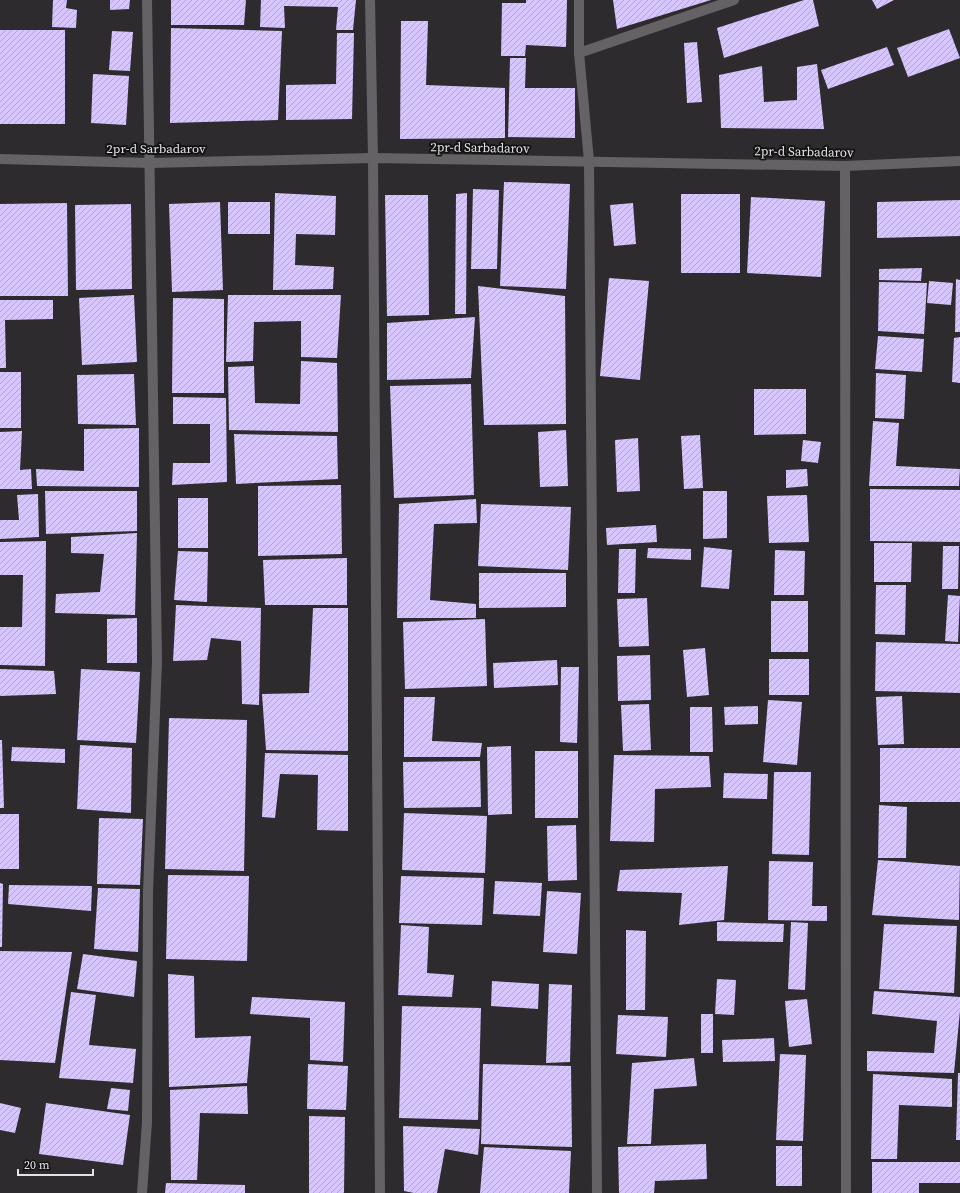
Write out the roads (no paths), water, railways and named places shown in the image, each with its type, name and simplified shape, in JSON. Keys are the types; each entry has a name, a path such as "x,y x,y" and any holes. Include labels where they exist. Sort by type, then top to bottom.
{"street":[{"path":"142,1193 147,1122 148,892 157,661 147,0"},
{"path":"370,0 373,158 380,1193"},
{"path":"579,0 579,53 589,161 597,1193"},
{"path":"579,53 734,0"},
{"name":"2pr-d Sarbadarov","path":"0,159 150,163 373,158 845,166 960,161"},
{"path":"845,166 846,1193"}]}
